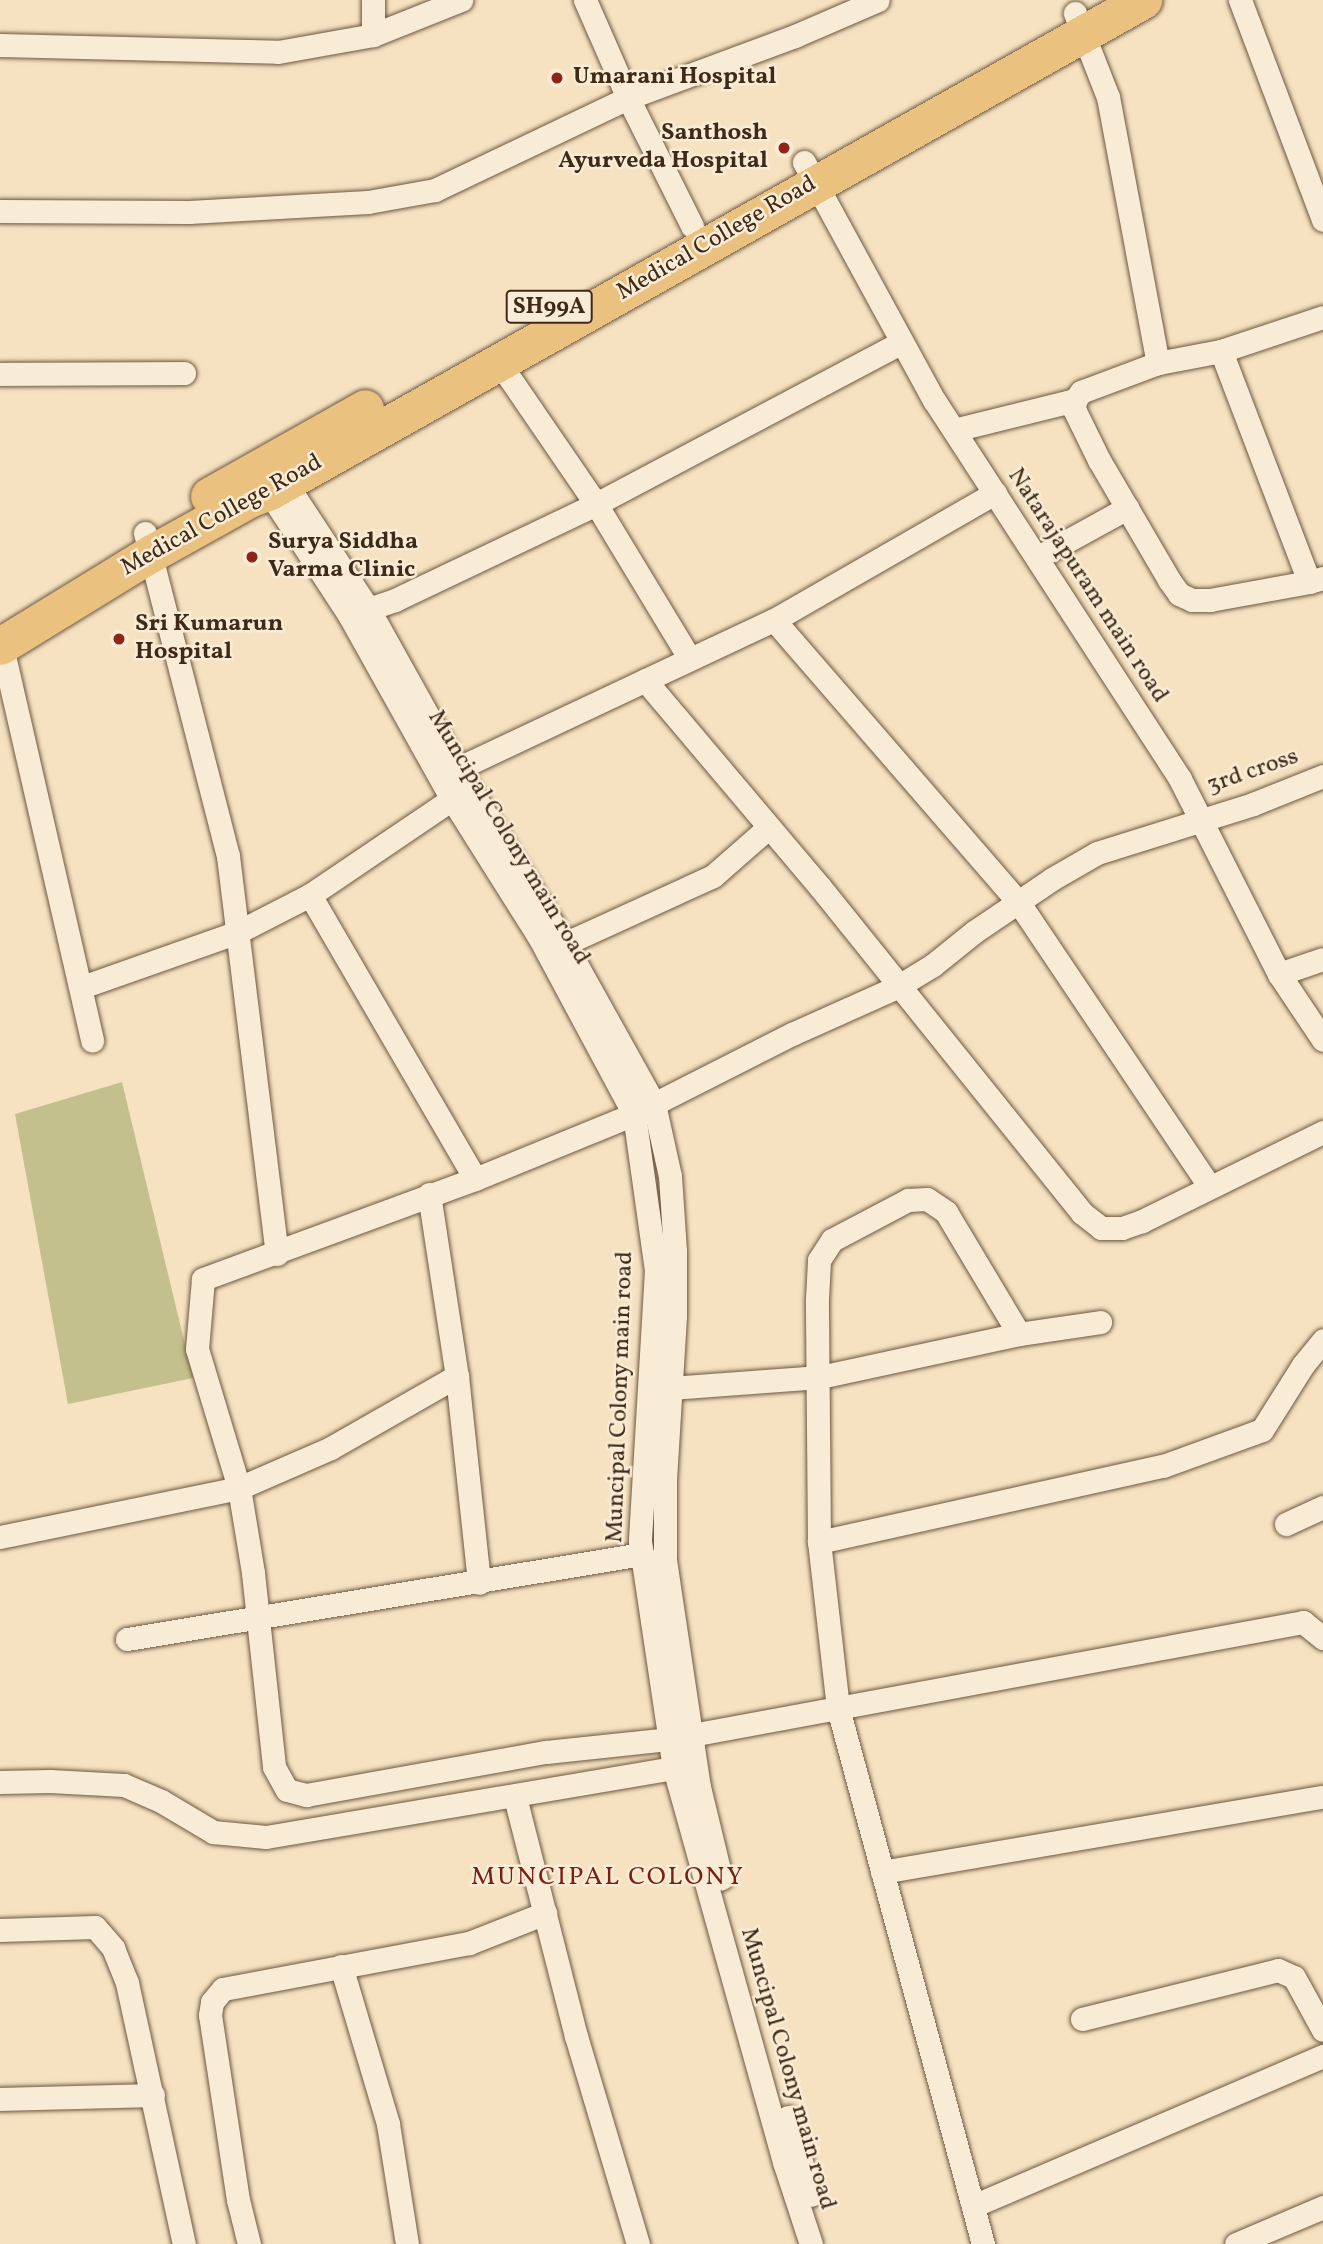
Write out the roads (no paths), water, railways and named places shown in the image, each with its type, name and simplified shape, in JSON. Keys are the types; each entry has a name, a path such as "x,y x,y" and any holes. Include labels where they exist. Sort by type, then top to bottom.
{"main road":[{"name":"Medical College Road","path":"1,637 149,543 498,361 809,172 1086,15 1143,0"},
{"name":"Medical College Road","path":"269,481 692,226 809,172"}],"street":[{"path":"373,0 373,34"},
{"path":"0,45 278,52 373,34 461,0"},
{"path":"585,0 628,98 692,226"},
{"path":"0,211 189,212 381,200 435,190 628,98 794,36 878,0"},
{"path":"1240,0 1323,220"},
{"path":"1086,15 1108,97 1158,363"},
{"name":"Natarajapuram main road","path":"809,172 902,342 954,430 1173,767 1279,974 1323,1040"},
{"path":"1222,351 1316,580 1210,600 1192,600 1179,594 1152,554 1081,426 1074,410 1075,400 1081,392 1158,363 1222,351 1323,317"},
{"path":"359,613 596,504 902,342"},
{"path":"498,361 596,504 690,659"},
{"path":"0,374 184,373"},
{"path":"954,430 1075,400"},
{"name":"Muncipal Colony main road","path":"269,481 359,613 449,773 453,799 556,948 644,1109 656,1270 660,1388 642,1554 680,1737 674,1768 784,2162 811,2244"},
{"path":"769,827 713,876 556,948 449,773 774,620 995,493"},
{"path":"1038,557 1126,508"},
{"path":"149,543 228,856 277,1254"},
{"path":"774,620 1019,903 1210,1187"},
{"path":"1,637 82,987 92,1041"},
{"path":"645,680 769,827 1082,1213 1101,1228 1122,1228 1142,1222 1323,1132"},
{"name":"3rd cross","path":"239,1488 197,1349 203,1279 475,1179 644,1109 792,1034 897,987 933,965 974,932 1097,853 1201,818 1253,804 1323,776"},
{"path":"82,987 239,932 310,895 453,799"},
{"path":"310,895 475,1179"},
{"path":"1279,974 1323,959"},
{"path":"429,1194 457,1376 479,1583"},
{"path":"983,2244 838,1708 820,1542 819,1260 832,1240 908,1200 927,1199 946,1212 1019,1334"},
{"path":"827,2244 767,2047 715,1857 699,1787 680,1737 665,1560 665,1481 660,1388 820,1377 1019,1334 1100,1322"},
{"path":"820,1542 1163,1466 1262,1430 1303,1365 1323,1340"},
{"path":"0,1537 239,1488 331,1448 457,1376"},
{"path":"239,1488 254,1573 256,1620 274,1767 287,1790 306,1795 546,1752 680,1737 1303,1622 1323,1638"},
{"path":"1286,1524 1323,1507"},
{"path":"127,1639 256,1620 642,1554"},
{"path":"0,1782 50,1780 124,1786 161,1801 213,1832 266,1837 674,1768"},
{"path":"515,1797 576,2036 638,2244"},
{"path":"882,1871 1323,1797"},
{"path":"249,2244 236,2187 210,2015 212,2002 223,1989 469,1943 545,1913"},
{"path":"0,1930 95,1927 113,1948 127,1983 184,2244"},
{"path":"341,1966 388,2124 407,2244"},
{"path":"1082,2019 1278,1970 1294,1978 1323,2029"},
{"path":"973,2206 1323,2056"},
{"path":"0,2099 153,2095"},
{"path":"1236,2244 1323,2207"}],"place":[{"name":"Umarani Hospital","path":"557,78"},
{"name":"Santhosh Ayurveda Hospital","path":"784,148"},
{"name":"Surya Siddha Varma Clinic","path":"252,557"},
{"name":"Sri Kumarun Hospital","path":"119,639"}],"district":[{"name":"MUNCIPAL COLONY","path":"608,1878"}]}
